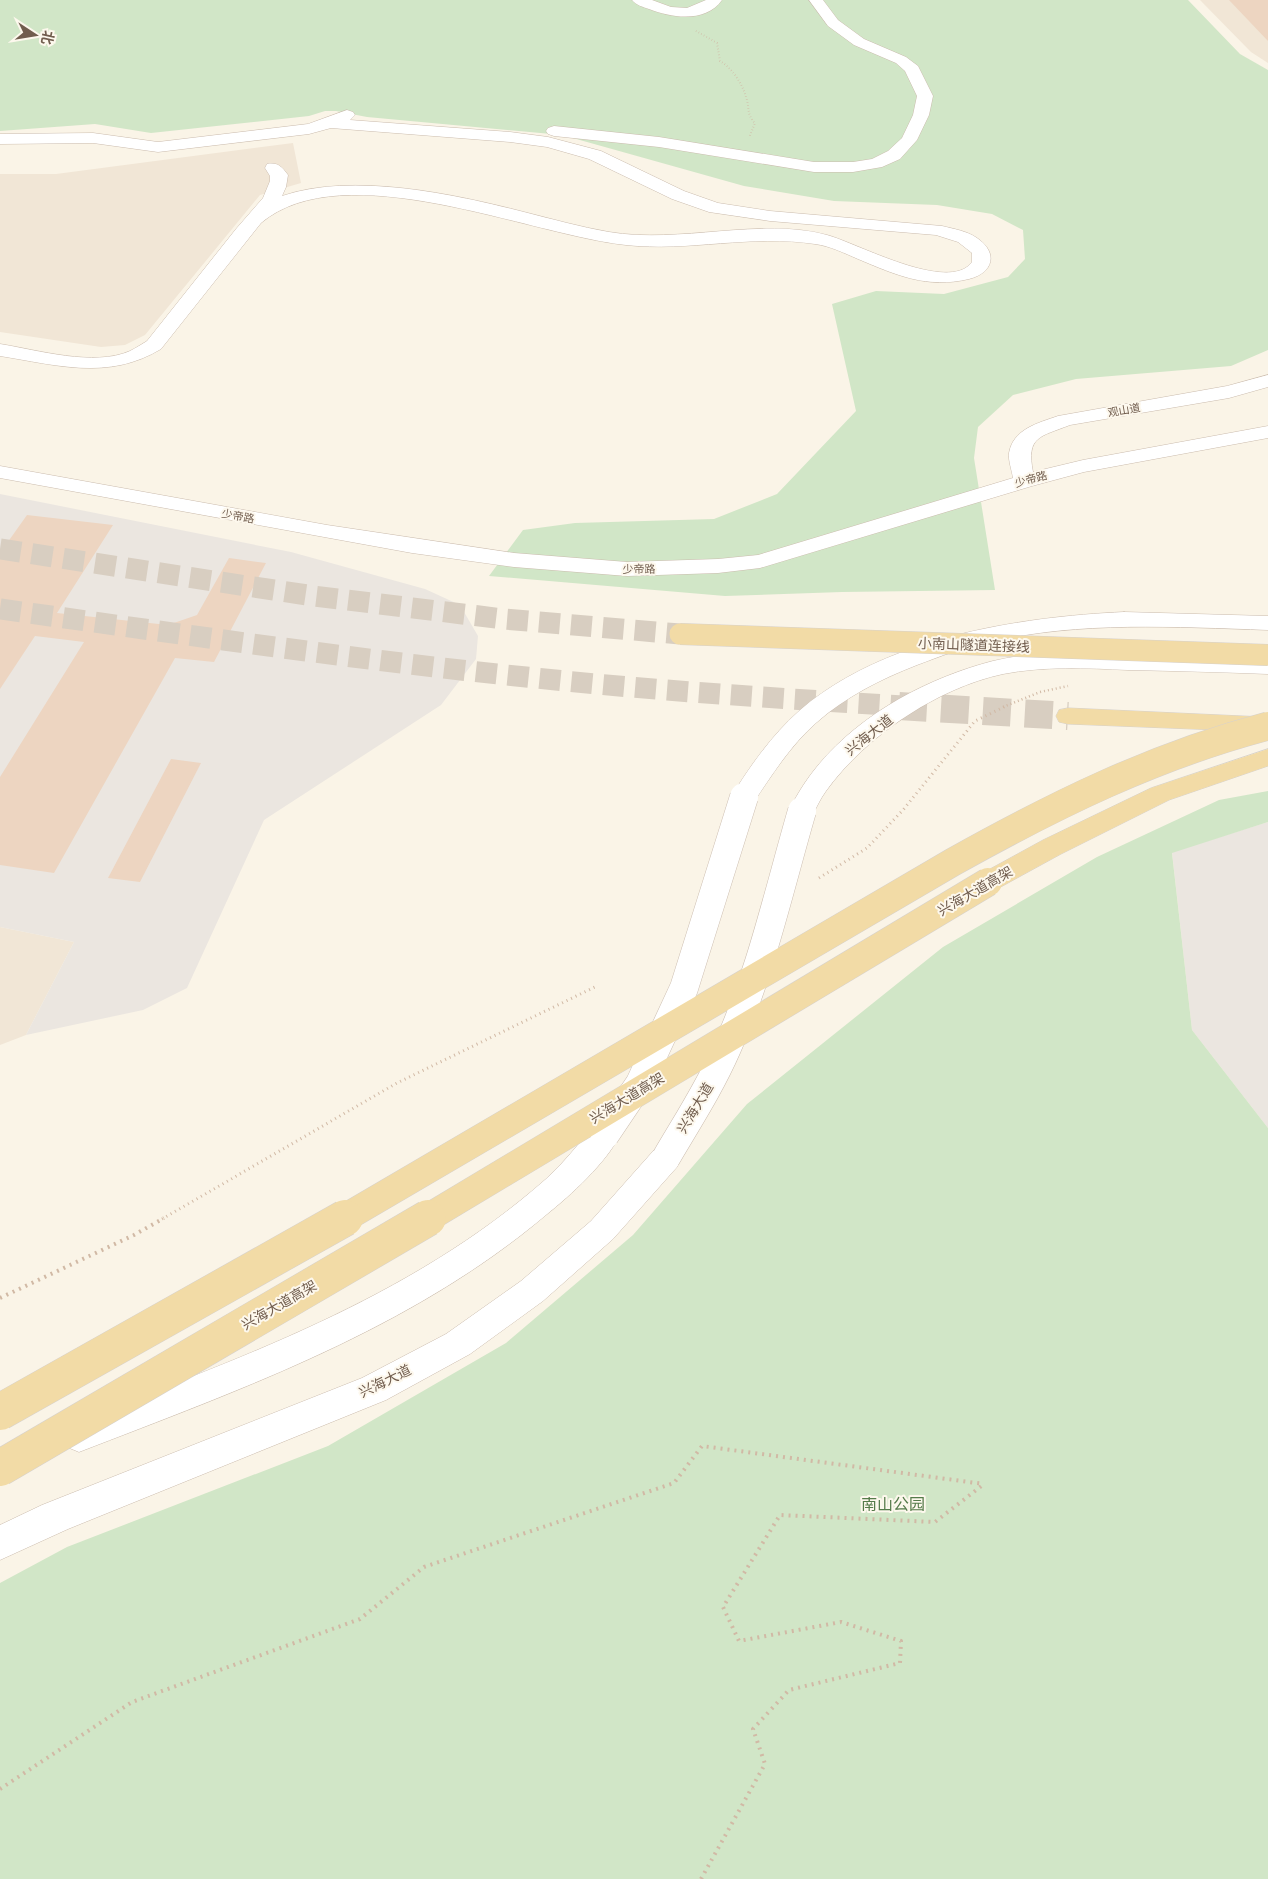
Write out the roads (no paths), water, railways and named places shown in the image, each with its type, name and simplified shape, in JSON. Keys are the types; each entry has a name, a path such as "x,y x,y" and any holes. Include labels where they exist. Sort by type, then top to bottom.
{"main road":[{"name":"小南山隧道连接线","path":"680,634 1268,656"},
{"path":"1068,716 1268,726"},
{"path":"0,1412 356,1212 1033,816 1147,764 1199,746 1268,726"},
{"name":"兴海大道高架","path":"0,1467 383,1245 988,882 1052,847 1160,794 1268,757"}],"street":[{"path":"640,0 665,11 692,13 707,7 715,0"},
{"path":"0,139 90,138 113,140 135,146 158,147 309,129 354,114 391,114 596,134 814,167 853,167 876,163 894,155 909,140 921,115 925,96 912,69 901,60 859,42 834,23 816,0"},
{"path":"254,220 281,203 294,198 337,191 370,190 485,208 606,237 639,242 670,242 769,235 804,237 835,243 892,267 925,276 962,276 979,268 982,262 980,253 970,242 962,237 936,230 770,216 715,208 678,195 595,155 566,145 510,137 330,123"},
{"path":"0,350 95,363 112,363 142,354 154,345 274,197 279,183 279,176 273,168"},
{"name":"观山道","path":"1024,480 1020,454 1026,438 1039,430 1065,420 1229,392 1268,381"},
{"name":"少帝路","path":"0,472 412,546 514,560 627,569 718,566 760,561 1024,480 1083,466 1268,432"},
{"path":"0,1467 314,1343 374,1313 439,1277 497,1237 558,1188 605,1135 640,1083 684,988 744,797 770,757 800,723 837,696 860,682 918,655 974,637 1025,626 1072,621 1165,619 1268,624"},
{"name":"兴海大道","path":"0,1543 55,1517 374,1389 458,1344 532,1291 602,1230 666,1158 713,1079 744,1005 802,811 816,785 848,748 874,728 911,704 946,686 986,671 1023,663 1056,660 1268,666"}],"tunnel":[{"path":"0,549 314,596 504,619 680,634"},
{"path":"0,609 460,670 673,691 919,707"},
{"path":"899,706 1068,716"}],"park label":[{"name":"南山公园","path":"893,1504"}]}
